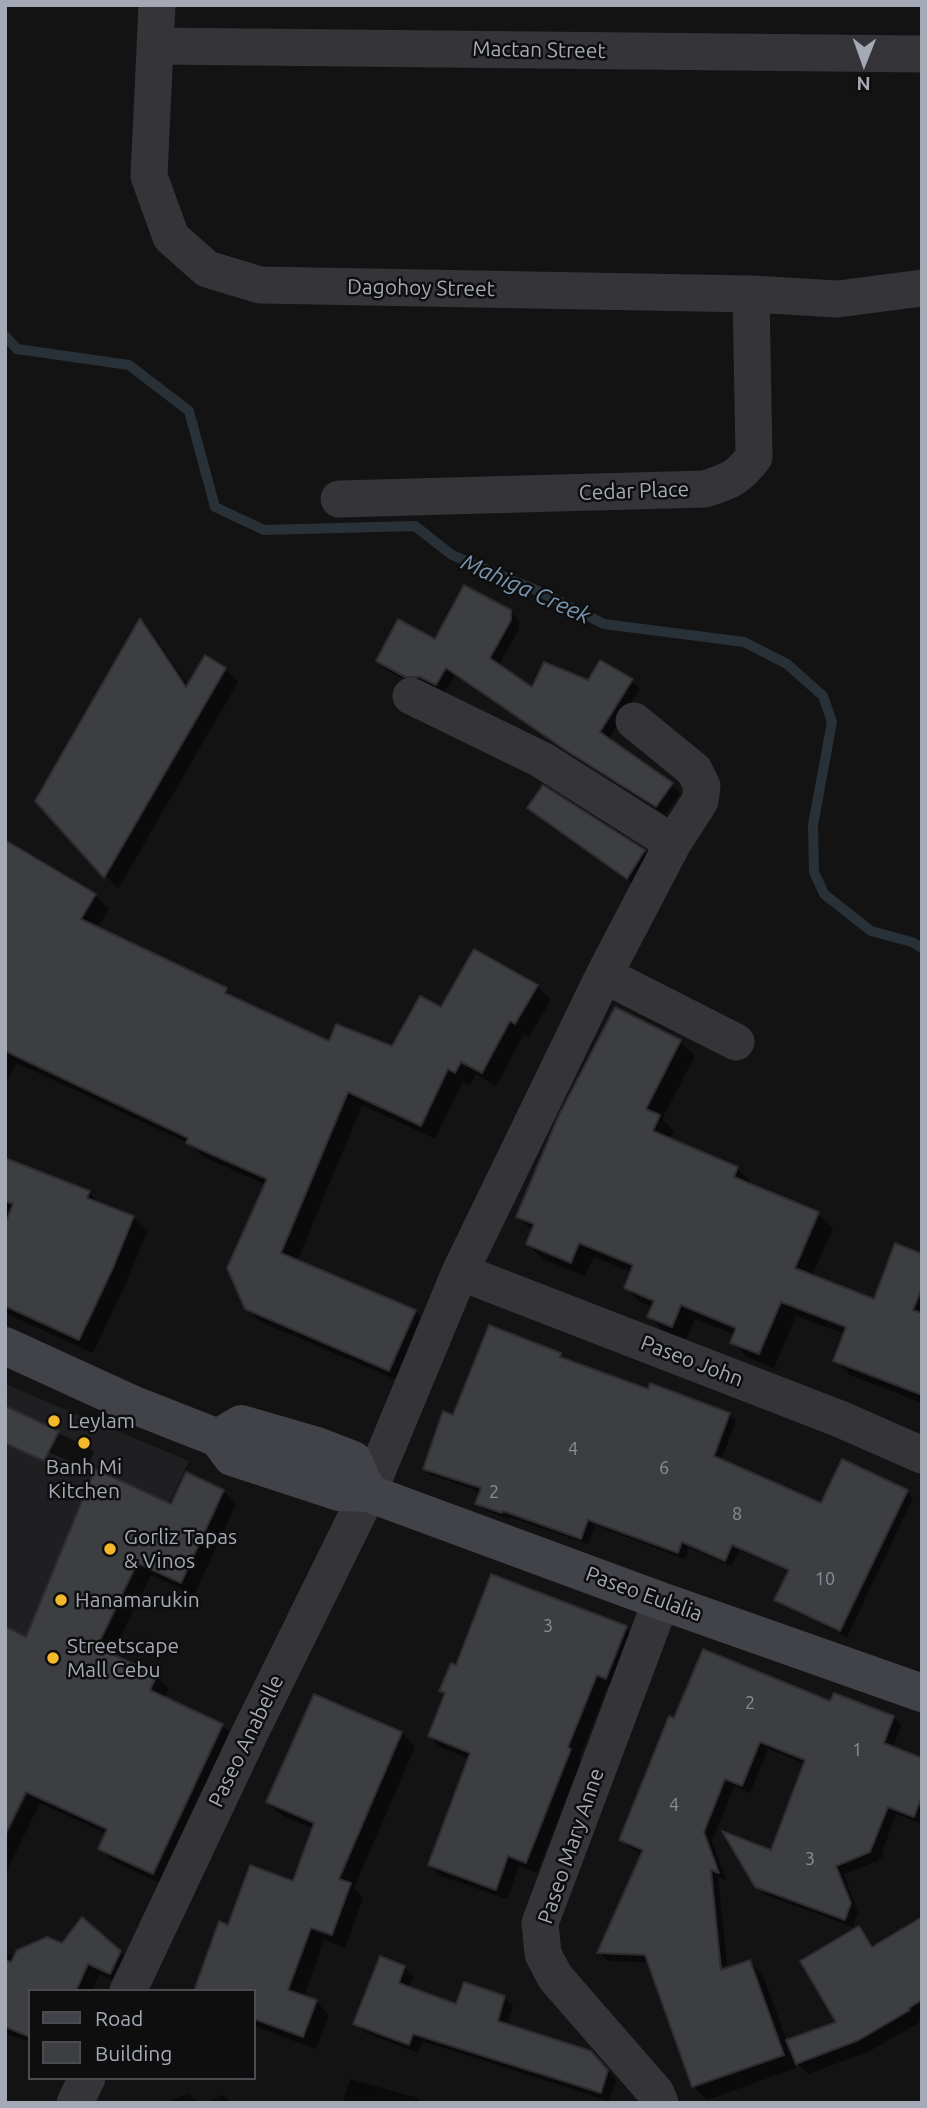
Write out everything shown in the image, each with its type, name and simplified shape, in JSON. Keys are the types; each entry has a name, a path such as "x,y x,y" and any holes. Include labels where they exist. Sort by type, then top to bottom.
{"street":[{"name":"Dagohoy Street","path":"157,5 149,176 171,237 207,269 260,285 751,294 838,299 922,288"},
{"name":"Mactan Street","path":"156,46 922,54"},
{"name":"Cedar Place","path":"339,499 705,489 731,481 741,474 754,457 751,294"},
{"path":"411,696 542,760 673,843"},
{"name":"Paseo Anabelle","path":"129,1989 247,1739 368,1493 460,1272 604,975 673,843 700,801 702,786 694,770 634,721"},
{"path":"604,975 736,1042"},
{"name":"Paseo John","path":"460,1272 840,1419 922,1455"},
{"name":"Paseo Eulalia","path":"5,1346 134,1405 218,1438 232,1457 338,1492 368,1493 922,1693"},
{"name":"Paseo Mary Anne","path":"660,2103 656,2092 555,1977 543,1954 540,1923 661,1601"},
{"path":"75,2103 86,2080"}],"shaded area":[{"path":"5,1384 189,1461 5,1842"}],"building":[{"path":"464,585 511,610 511,620 490,658 532,687 544,662 588,680 600,660 633,679 600,732 673,783 656,807 567,751 446,668 436,685 420,677 405,677 376,661 398,619 435,639"},
{"path":"140,618 186,687 205,655 226,668 104,878 35,801"},
{"path":"543,785 645,850 627,879 527,808"},
{"path":"5,840 96,894 81,919 227,988 225,993 329,1041 336,1024 392,1046 420,996 441,1007 474,949 538,985 515,1024 510,1021 482,1073 461,1062 455,1073 448,1069 421,1126 348,1092 281,1253 416,1310 389,1371 245,1309 227,1268 267,1179 186,1143 188,1138 5,1051"},
{"path":"615,1007 681,1040 646,1109 660,1115 653,1131 738,1167 734,1177 819,1212 795,1268 874,1299 895,1243 922,1254 922,1288 913,1310 922,1313 922,1395 833,1361 846,1327 781,1302 759,1354 730,1343 736,1328 681,1305 672,1327 647,1317 654,1301 624,1288 633,1265 579,1243 571,1263 526,1244 534,1224 516,1217 558,1117"},
{"path":"5,1158 90,1191 87,1198 134,1216 79,1340 5,1306 5,1224 13,1204 5,1201"},
{"path":"489,1325 561,1353 560,1357 648,1389 650,1383 730,1413 714,1456 821,1503 842,1459 908,1490 840,1631 774,1600 789,1570 732,1545 725,1561 682,1542 678,1553 588,1520 581,1539 503,1511 502,1513 475,1504 481,1488 423,1469 443,1411 453,1415"},
{"path":"5,1406 59,1431 44,1461 5,1443"},
{"path":"95,1469 171,1504 186,1472 224,1490 181,1583 137,1563 97,1647 157,1675 150,1690 223,1724 153,1874 98,1849 107,1829 26,1792 5,1835 5,1626 26,1637"},
{"path":"491,1574 627,1626 606,1679 597,1675 526,1863 508,1856 496,1890 428,1865 470,1753 428,1736 445,1693 439,1691 451,1663 456,1665"},
{"path":"703,1649 830,1701 834,1693 894,1716 884,1743 922,1758 922,1796 914,1817 888,1807 870,1852 836,1866 851,1903 845,1920 755,1887 722,1831 771,1850 805,1760 760,1742 742,1786 725,1779 704,1832 719,1873 711,1870 721,1970 750,1960 784,2055 692,2087 645,1955 597,1953 643,1850 619,1840 669,1716 674,1718"},
{"path":"314,1694 402,1732 339,1879 351,1883 332,1935 311,1928 288,1990 317,2000 303,2037 256,2020 256,1989 195,1989 219,1921 228,1925 250,1865 293,1881 314,1823 266,1802"},
{"path":"82,1917 121,1951 110,1974 88,1964 77,1989 28,1989 28,2036 5,2027 5,1960 11,1962 17,1950 47,1937 62,1943"},
{"path":"922,1917 922,2000 859,2040 796,2064 786,2040 836,2022 800,1961 859,1926 872,1947"},
{"path":"380,1956 405,1966 399,1983 456,2004 464,1982 505,1996 498,2021 591,2051 608,2070 601,2093 413,2034 409,2045 353,2024"}],"waterway":[{"name":"Mahiga Creek","path":"5,336 17,349 129,365 189,411 215,507 264,530 415,526 452,555 536,590 604,624 744,642 787,664 823,696 832,722 813,825 814,872 824,894 871,931 912,942 922,948"}],"place":[{"name":"Leylam","path":"54,1421"},
{"name":"Banh Mi Kitchen","path":"84,1443"},
{"name":"Gorliz Tapas & Vinos","path":"110,1549"},
{"name":"Hanamarukin","path":"61,1600"},
{"name":"Streetscape Mall Cebu","path":"53,1658"}]}
